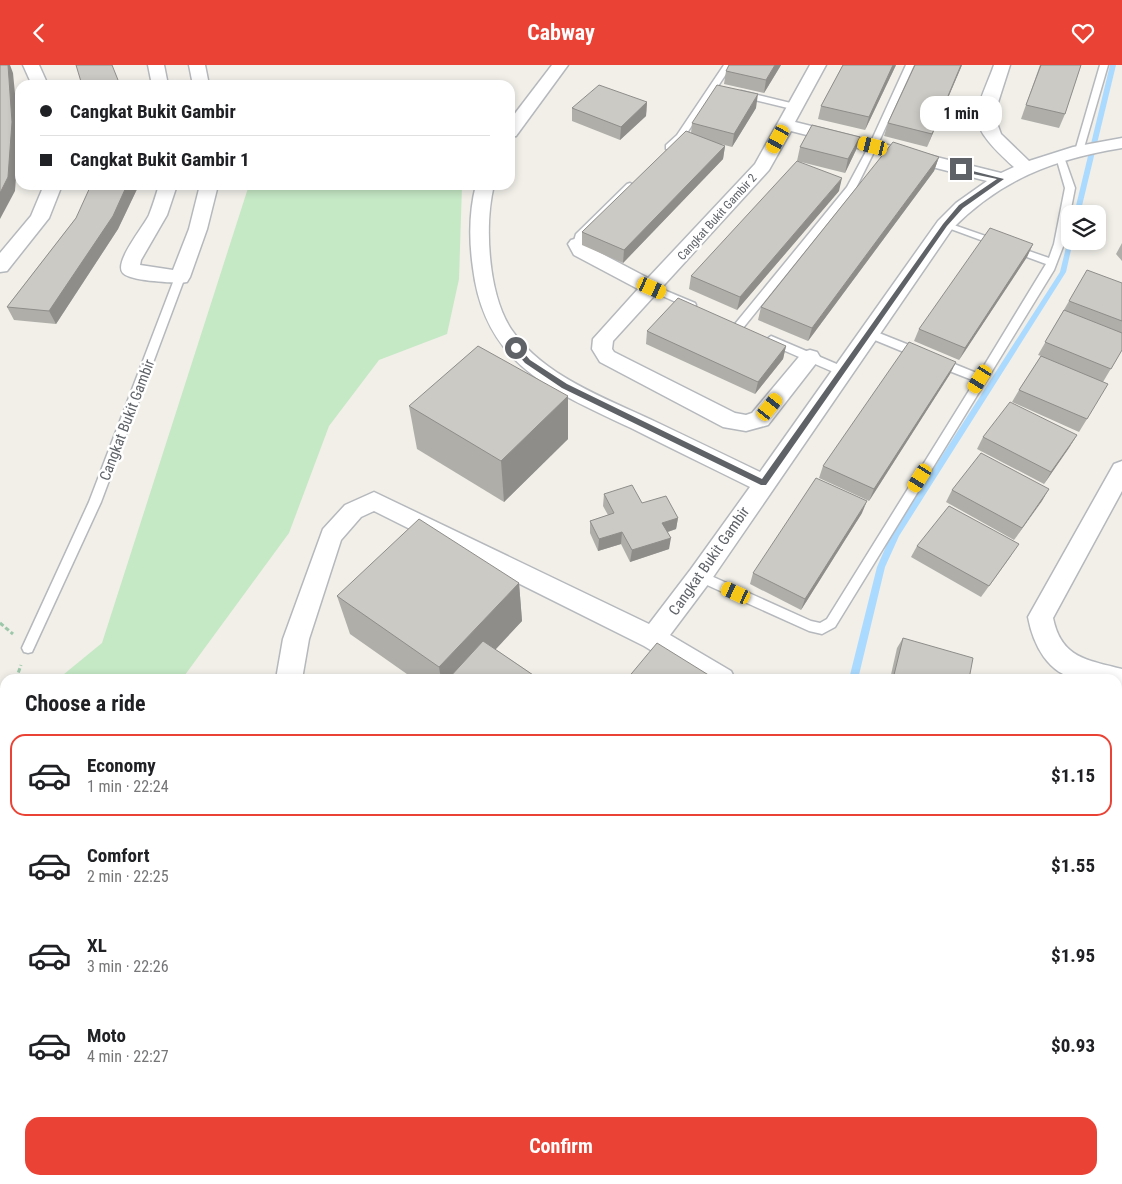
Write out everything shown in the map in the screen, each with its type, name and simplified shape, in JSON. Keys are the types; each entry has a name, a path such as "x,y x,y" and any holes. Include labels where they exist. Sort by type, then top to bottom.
{"street":[{"path":"31,65 38,80"},
{"path":"156,65 159,80"},
{"path":"198,65 200,80"},
{"path":"515,125 560,65"},
{"name":"Cangkat Bukit Gambir 2","path":"810,357 760,419 746,423 731,421 606,357 602,349 603,339 763,166 818,65"},
{"path":"1002,65 986,115 986,123 989,132 1026,168"},
{"path":"786,125 1002,179"},
{"name":"Cangkat Bukit Gambir","path":"653,638 700,576 842,371 945,225 961,206 1002,179 1026,168 1083,150 1119,144"},
{"path":"0,267 40,218 51,190"},
{"path":"166,190 158,215 129,265 130,269 140,273 180,277"},
{"name":"Cangkat Bukit Gambir","path":"180,277 198,229 208,190"},
{"path":"484,190 480,209 480,226 484,278 492,307 504,335 527,361 564,386 763,483"},
{"path":"578,244 581,251 652,288"},
{"path":"1105,674 1070,664 1052,651 1042,635 1040,617 1122,470"},
{"path":"290,674 296,639 331,536 353,511 374,501 653,638 714,674"}],"lane":[{"path":"660,157 723,89 728,65"},
{"path":"842,371 744,328 851,189 910,65"},
{"path":"1083,150 1104,65"},
{"path":"723,89 796,107"},
{"path":"700,576 808,626 822,629 831,623 1052,263 1059,244 1070,188 1060,157"},
{"path":"578,244 579,235 639,177"},
{"path":"945,225 1052,263"},
{"name":"Cangkat Bukit Gambir","path":"28,648 95,502 180,277"},
{"path":"652,288 704,311"},
{"path":"869,333 980,379"}],"green space":[{"path":"247,190 462,190 459,279 447,334 379,360 329,426 289,533 186,674 64,674 102,643"}],"building":[{"path":"0,65 8,65 12,122 8,177 0,193"},
{"path":"76,65 112,65 118,80 80,80"},
{"path":"729,65 775,65 766,80 726,71"},
{"path":"843,65 893,65 869,117 821,106"},
{"path":"915,65 961,65 932,134 888,123"},
{"path":"1041,65 1081,65 1065,114 1026,105"},
{"path":"599,85 647,102 621,127 572,108"},
{"path":"717,85 758,94 734,134 692,123"},
{"path":"812,125 860,137 848,159 800,147"},
{"path":"686,131 725,146 624,250 582,232"},
{"path":"893,142 939,157 812,328 761,307"},
{"path":"797,161 842,178 740,297 691,276"},
{"path":"89,190 125,190 113,216 49,311 7,307 76,218"},
{"path":"990,228 1033,244 965,348 919,329"},
{"path":"1087,270 1122,283 1122,321 1069,301"},
{"path":"678,298 786,346 758,382 647,331"},
{"path":"1064,310 1122,333 1122,350 1111,369 1045,342"},
{"path":"909,342 956,362 874,489 823,466"},
{"path":"478,346 568,396 501,461 409,406"},
{"path":"1041,356 1108,384 1087,419 1019,390"},
{"path":"1010,402 1077,435 1051,472 983,437"},
{"path":"981,453 1049,489 1022,528 952,490"},
{"path":"816,478 867,501 805,599 753,573"},
{"path":"632,485 642,503 666,496 678,518 662,523 671,538 632,550 622,532 599,539 590,521 614,513 604,494"},
{"path":"949,506 1019,544 989,586 917,546"},
{"path":"419,519 519,583 439,667 337,596"},
{"path":"903,638 973,658 970,674 894,674"},
{"path":"483,641 532,674 453,674"},
{"path":"657,643 707,674 631,674"}],"waterway":[{"path":"1079,205 1113,65"},
{"path":"854,674 881,567 895,535 1063,272 1068,250"}],"route":[{"path":"516,348 527,361 564,386 763,483 945,225 961,206 981,191 1002,179 961,169"}]}
